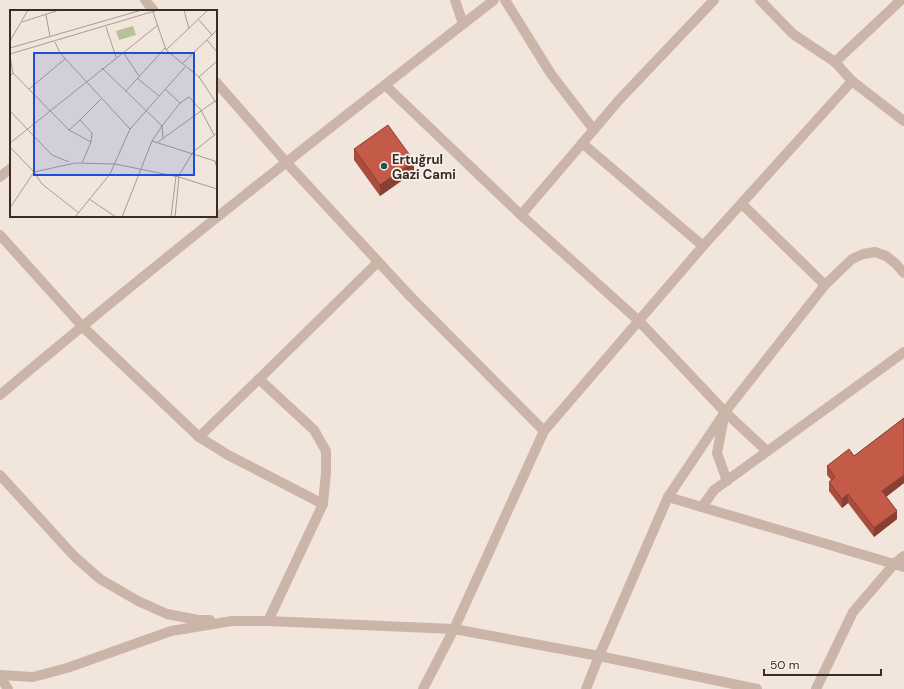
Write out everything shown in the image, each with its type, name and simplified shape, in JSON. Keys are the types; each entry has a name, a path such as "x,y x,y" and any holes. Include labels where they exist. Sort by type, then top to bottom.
{"street":[{"path":"145,0 153,10"},
{"path":"455,0 463,24"},
{"path":"0,395 82,326 286,162 494,0"},
{"path":"505,0 551,74 594,130"},
{"path":"521,215 620,99 714,0"},
{"path":"760,0 793,34 835,62 852,81 904,121"},
{"path":"835,62 901,0"},
{"path":"423,689 454,629 544,431 703,246 852,81"},
{"path":"217,83 286,162 409,295 544,431"},
{"path":"385,85 521,215 639,321 725,412 768,451"},
{"path":"582,143 703,246"},
{"path":"0,178 10,169"},
{"path":"742,204 825,285"},
{"path":"0,235 82,326 199,437 228,455 323,504"},
{"path":"586,689 668,497 725,412 825,285 852,259 863,254 875,252 886,256 904,273"},
{"path":"199,437 378,262"},
{"path":"702,507 714,490 904,352"},
{"path":"259,379 314,430 326,451 326,473 323,504 268,620"},
{"path":"725,412 717,453 727,481"},
{"path":"0,475 74,556 100,579 167,614 198,620 268,620 454,629 599,656 757,689"},
{"path":"668,497 899,565"},
{"path":"816,689 853,612 899,565 904,556"},
{"path":"0,676 33,677 68,668 171,631 232,620"},
{"path":"0,676 8,689"}],"building":[{"name":"Ertuğrul Gazi Cami","path":"388,125 414,161 380,185 354,149"},
{"path":"904,418 904,475 882,491 897,511 874,528 848,494 842,499 829,482 835,477 827,466 849,449 854,456"}],"place":[{"name":"Ertuğrul Gazi Cami","path":"384,166"}]}
